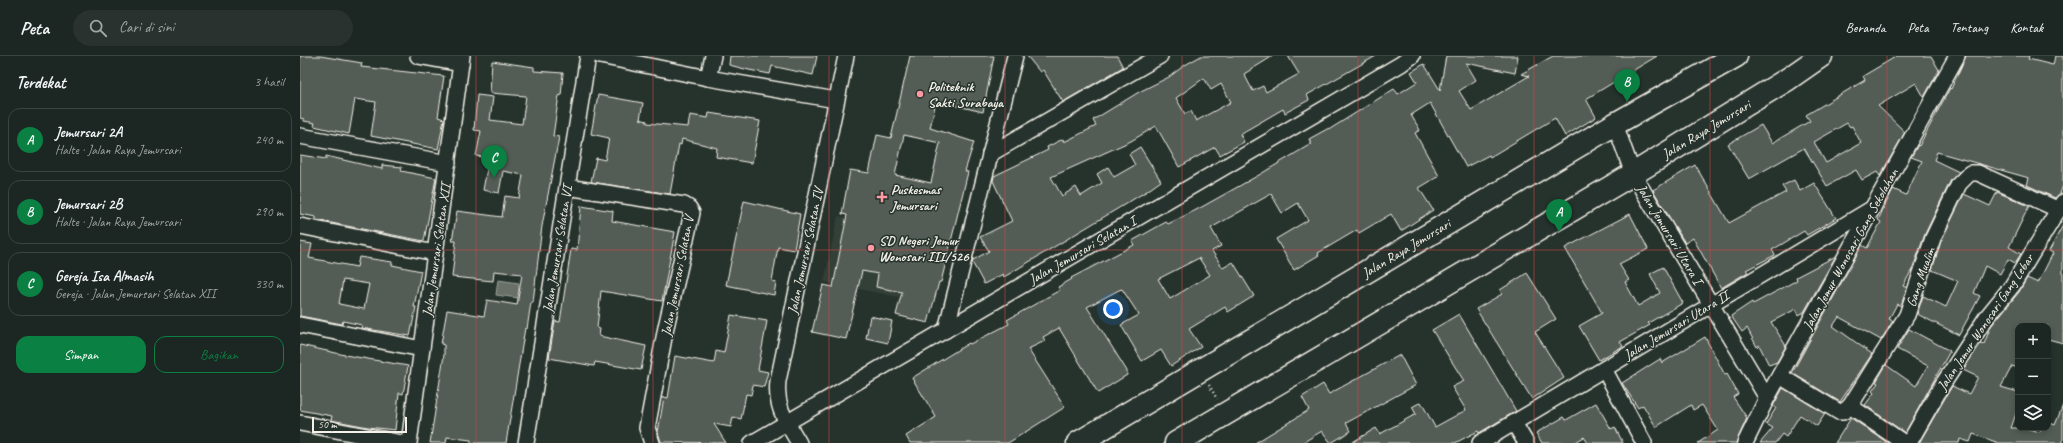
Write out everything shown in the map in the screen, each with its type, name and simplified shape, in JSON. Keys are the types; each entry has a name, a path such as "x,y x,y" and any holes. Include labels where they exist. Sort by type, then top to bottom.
{"main road":[{"name":"Jalan Raya Jemursari","path":"1078,443 1617,130 1736,56"},
{"name":"Jalan Raya Jemursari","path":"1176,443 1631,169 1788,79 1821,56"}],"street":[{"path":"418,56 462,60"},
{"name":"Jalan Jemursari Selatan VI","path":"526,443 588,56"},
{"path":"600,56 708,78 836,100"},
{"path":"708,78 713,56"},
{"name":"Jalan Jemursari Selatan IV","path":"799,443 779,408 777,393 778,381 846,56"},
{"path":"946,330 1015,56"},
{"path":"990,154 1160,56"},
{"name":"Jalan Jemursari Selatan I","path":"752,443 1402,64 1412,56"},
{"name":"Jalan Jemur Wonosari Gang Sekolahan","path":"1745,443 1767,398 1957,56"},
{"name":"Jalan Jemursari Selatan XII","path":"409,443 462,60"},
{"name":"Jalan Jemursari Utara I","path":"1617,130 1631,169 1767,398"},
{"path":"300,136 448,163"},
{"name":"Gang Mualim","path":"1850,406 1907,315 1933,238 1959,184 1970,174 1978,173 2060,212"},
{"name":"Jalan Jemursari Selatan V","path":"567,187 684,204 692,213 666,327 647,428 652,443"},
{"name":"Jalan Jemursari Utara II","path":"1480,443 1873,208"},
{"name":"Jalan Jemur Wonosari Gang Lebar","path":"1909,443 1941,387 1986,318 2012,286 2060,212"},
{"path":"300,226 435,253"},
{"path":"300,325 422,349"},
{"path":"1604,369 1644,443"},
{"path":"1780,376 1838,412 1842,412 1850,406 1904,443"},
{"path":"300,422 402,443"},
{"path":"1514,423 1526,443"}],"path":[{"path":"1207,382 1221,405"}],"shaded area":[{"name":"SD Negeri Jemur Wonosari III/526","path":"838,216 885,223 905,269 899,297 824,282"},
{"path":"498,280 519,283 518,298 496,295"}],"building":[{"path":"300,56 320,56 362,63 361,67 444,76 438,117 444,119 438,149 371,136 376,102 355,99 349,134 314,126 315,123 304,121 304,119 300,118"},
{"path":"730,56 817,56 813,75 772,66 770,74 749,70 729,65"},
{"path":"910,56 994,56 983,112 936,101 930,128 974,142 965,171 968,172 941,282 939,282 928,323 896,315 902,292 876,287 878,274 862,271 846,339 812,332 823,285 833,287 847,215 842,214 850,170 869,173 877,135 891,138","holes":["904,135 940,143 931,183 895,175"]},
{"path":"1027,56 1117,56 1123,67 1063,102 1043,70 1040,72"},
{"path":"1201,56 1273,56 1244,74 1253,91 1263,86 1266,92 1299,74 1288,56 1376,56 1307,95 1309,100 1285,113 1283,109 1240,134 1244,142 1220,155 1215,147 1179,167 1156,126 1131,141 1051,177 1062,196 1076,187 1081,196 1102,183 1097,174 1108,167 1114,177 1135,165 1129,154 1140,147 1161,181 1147,191 1004,277 1003,274 984,284 972,262 989,251 980,237 1012,221 993,181 994,176 1048,150 1047,147 1063,139 1064,142 1096,126 1093,120 1139,92 1169,77 1185,65","holes":["1204,78 1211,90 1221,84 1231,102 1196,121 1191,111 1185,114 1176,98"]},
{"path":"1446,56 1518,56 1515,73 1466,63 1476,80 1459,91 1471,110 1529,76 1521,74 1553,56 1657,56 1586,99 1596,117 1565,136 1555,118 1490,157 1489,155 1466,167 1430,103 1411,115 1420,130 1415,133 1439,176 1419,188 1433,210 1401,231 1391,214 1359,233 1357,230 1318,253 1319,255 1294,270 1276,239 1308,220 1298,203 1282,213 1271,194 1211,228 1221,246 1212,251 1223,268 1233,262 1254,296 1228,312 1225,307 1189,329 1201,347 1171,366 1161,350 1142,361 1121,325 1139,315 1122,289 1087,307 1127,371 1127,375 1098,393 1059,328 1043,337 1045,341 1028,349 1065,407 1008,443 910,443 906,436 936,417 912,378 969,343 970,344 1009,324 1007,320 1060,290 1058,287 1072,279 1071,278 1134,245 1132,241 1166,222 1168,224 1200,208 1259,175 1311,144 1309,139 1329,128 1330,129 1394,89 1398,94 1417,82 1411,72 1424,64 1440,90","holes":["1199,258 1210,275 1170,299 1158,279"]},
{"path":"1897,56 1931,56 1939,70 1924,97 1916,83 1878,106 1905,132 1880,176 1877,172 1862,180 1856,170 1827,186 1804,148 1749,179 1728,144 1761,125 1772,143 1810,121 1806,115 1865,80 1863,76","holes":["1847,123 1850,127 1852,126 1861,143 1826,163 1814,142"]},
{"path":"1966,56 2029,56 2028,59 2053,65 2055,56 2063,56 2063,185 2060,194 2055,198 2027,185 2029,178 1937,152 1934,160 1959,172 1951,180 1925,234 1913,268 1903,286 1907,288 1901,306 1897,304 1889,319 1893,321 1881,340 1839,317 1833,326 1872,354 1840,402 1792,373 1862,245 1867,248 1881,222 1878,220 1893,189 1906,195 1922,161 1911,157 1918,145 1919,146 1950,88 1951,89"},
{"path":"492,61 534,67 534,71 563,73 561,96 559,95 553,136 559,137 542,226 533,302 531,302 527,329 525,328 506,443 471,443 471,440 447,437 446,443 430,443 444,355 444,345 441,344 447,310 484,316 487,300 517,305 522,274 494,271 493,281 452,277 456,241 452,241 457,211 502,217 505,196 519,198 523,175 503,171 499,193 483,190 489,158 476,156 481,131 474,130 477,95 493,97 490,120 522,124 526,96 490,93"},
{"path":"598,95 643,103 640,119 647,121 647,123 688,127 690,115 708,118 709,113 760,121 752,163 716,157 717,148 682,139 681,145 679,144 670,194 591,182 596,158 605,160 609,138 591,134"},
{"path":"300,155 326,159 326,156 382,169 382,165 402,167 401,171 436,178 424,241 316,220 316,217 300,214"},
{"path":"1695,165 1729,223 1786,192 1782,186 1794,180 1800,191 1814,183 1836,218 1807,235 1804,231 1772,250 1775,255 1746,270 1748,272 1721,288 1693,238 1685,243 1653,190"},
{"path":"1997,192 2029,206 2009,247 2021,254 2015,263 2008,259 2000,274 1985,266 1974,293 1980,296 1959,335 1917,314 1923,296 1946,307 1958,281 1932,270 1941,241 1964,194 1990,206"},
{"path":"744,201 800,214 794,250 778,247 772,281 776,282 774,295 726,285"},
{"path":"581,206 613,211 612,221 675,232 662,301 601,291 597,328 600,329 599,336 646,346 641,370 595,362 594,366 549,358 555,321 560,322 571,249 577,250"},
{"path":"1630,214 1648,249 1619,264 1629,280 1625,282 1638,306 1660,293 1650,274 1663,267 1683,303 1648,323 1650,325 1620,342 1623,346 1599,360 1579,326 1602,313 1565,248"},
{"path":"2063,225 2063,343 2051,340 2051,323 2015,323 2015,367 2012,366 2001,387 2015,391 2015,417 2011,428 2015,428 2015,431 2051,431 2051,423 2055,425 2063,405 2063,443 1999,443 1973,434 1970,442 1960,439 1959,443 1919,443 1952,386 1969,394 1978,377 1963,370 1981,343 1984,344 1991,326 2019,292 2027,278 2038,283 2053,253 2049,251"},
{"path":"300,242 312,244 309,258 357,267 359,257 392,262 392,265 421,271 410,336 361,328 362,325 343,321 342,324 300,316","holes":["343,280 369,284 364,309 339,304"]},
{"path":"1836,256 1804,312 1799,315 1796,309 1771,322 1786,346 1777,362 1769,365 1759,345 1757,347 1747,328 1742,332 1731,316 1752,302 1753,304 1779,290 1797,280 1796,277"},
{"path":"1527,273 1556,319 1535,332 1564,378 1532,399 1476,309 1502,294 1500,290"},
{"path":"1459,314 1516,411 1479,433 1478,431 1455,443 1351,443 1376,428 1380,434 1416,414 1412,407 1421,402 1435,427 1466,410 1452,387 1464,381 1432,330"},
{"path":"731,315 767,321 758,370 768,372 764,387 753,385 751,395 746,394 741,419 733,417 731,427 714,424 726,443 661,442 658,432 664,397 668,398 675,356 714,363 716,351 724,353"},
{"path":"870,316 892,321 888,343 866,338"},
{"path":"1909,329 1950,351 1905,433 1865,405 1874,393 1872,391 1878,383 1876,382 1886,365 1916,386 1928,366 1897,349"},
{"path":"1705,337 1725,375 1727,374 1738,394 1733,397 1747,418 1736,443 1698,443 1718,430 1702,405 1693,410 1691,405 1656,427 1643,405 1638,408 1622,383 1660,359 1662,363"},
{"path":"300,345 345,355 408,366 403,394 399,393 395,430 368,427 331,420 332,416 300,410"},
{"path":"1400,355 1416,385 1346,423 1351,431 1331,443 1322,431 1302,443 1255,443 1309,410 1302,397 1323,384 1329,394"},
{"path":"1783,388 1825,414 1817,426 1800,415 1786,437 1782,434 1775,443 1760,443 1773,428 1766,424 1776,408 1773,406"},
{"path":"1596,403 1611,429 1615,427 1623,443 1588,443 1584,437 1574,443 1542,443 1536,433 1564,417 1566,420"},
{"path":"1851,418 1888,443 1835,443"}],"place":[{"name":"Politeknik Sakti Surabaya","path":"920,94"},
{"name":"Jemursari 2B","path":"1627,102"},
{"name":"Gereja Isa Almasih","path":"494,178"},
{"name":"Puskesmas Jemursari","path":"882,197"},
{"name":"Jemursari 2A","path":"1559,232"},
{"name":"SD Negeri Jemur Wonosari III/526","path":"871,248"}]}
